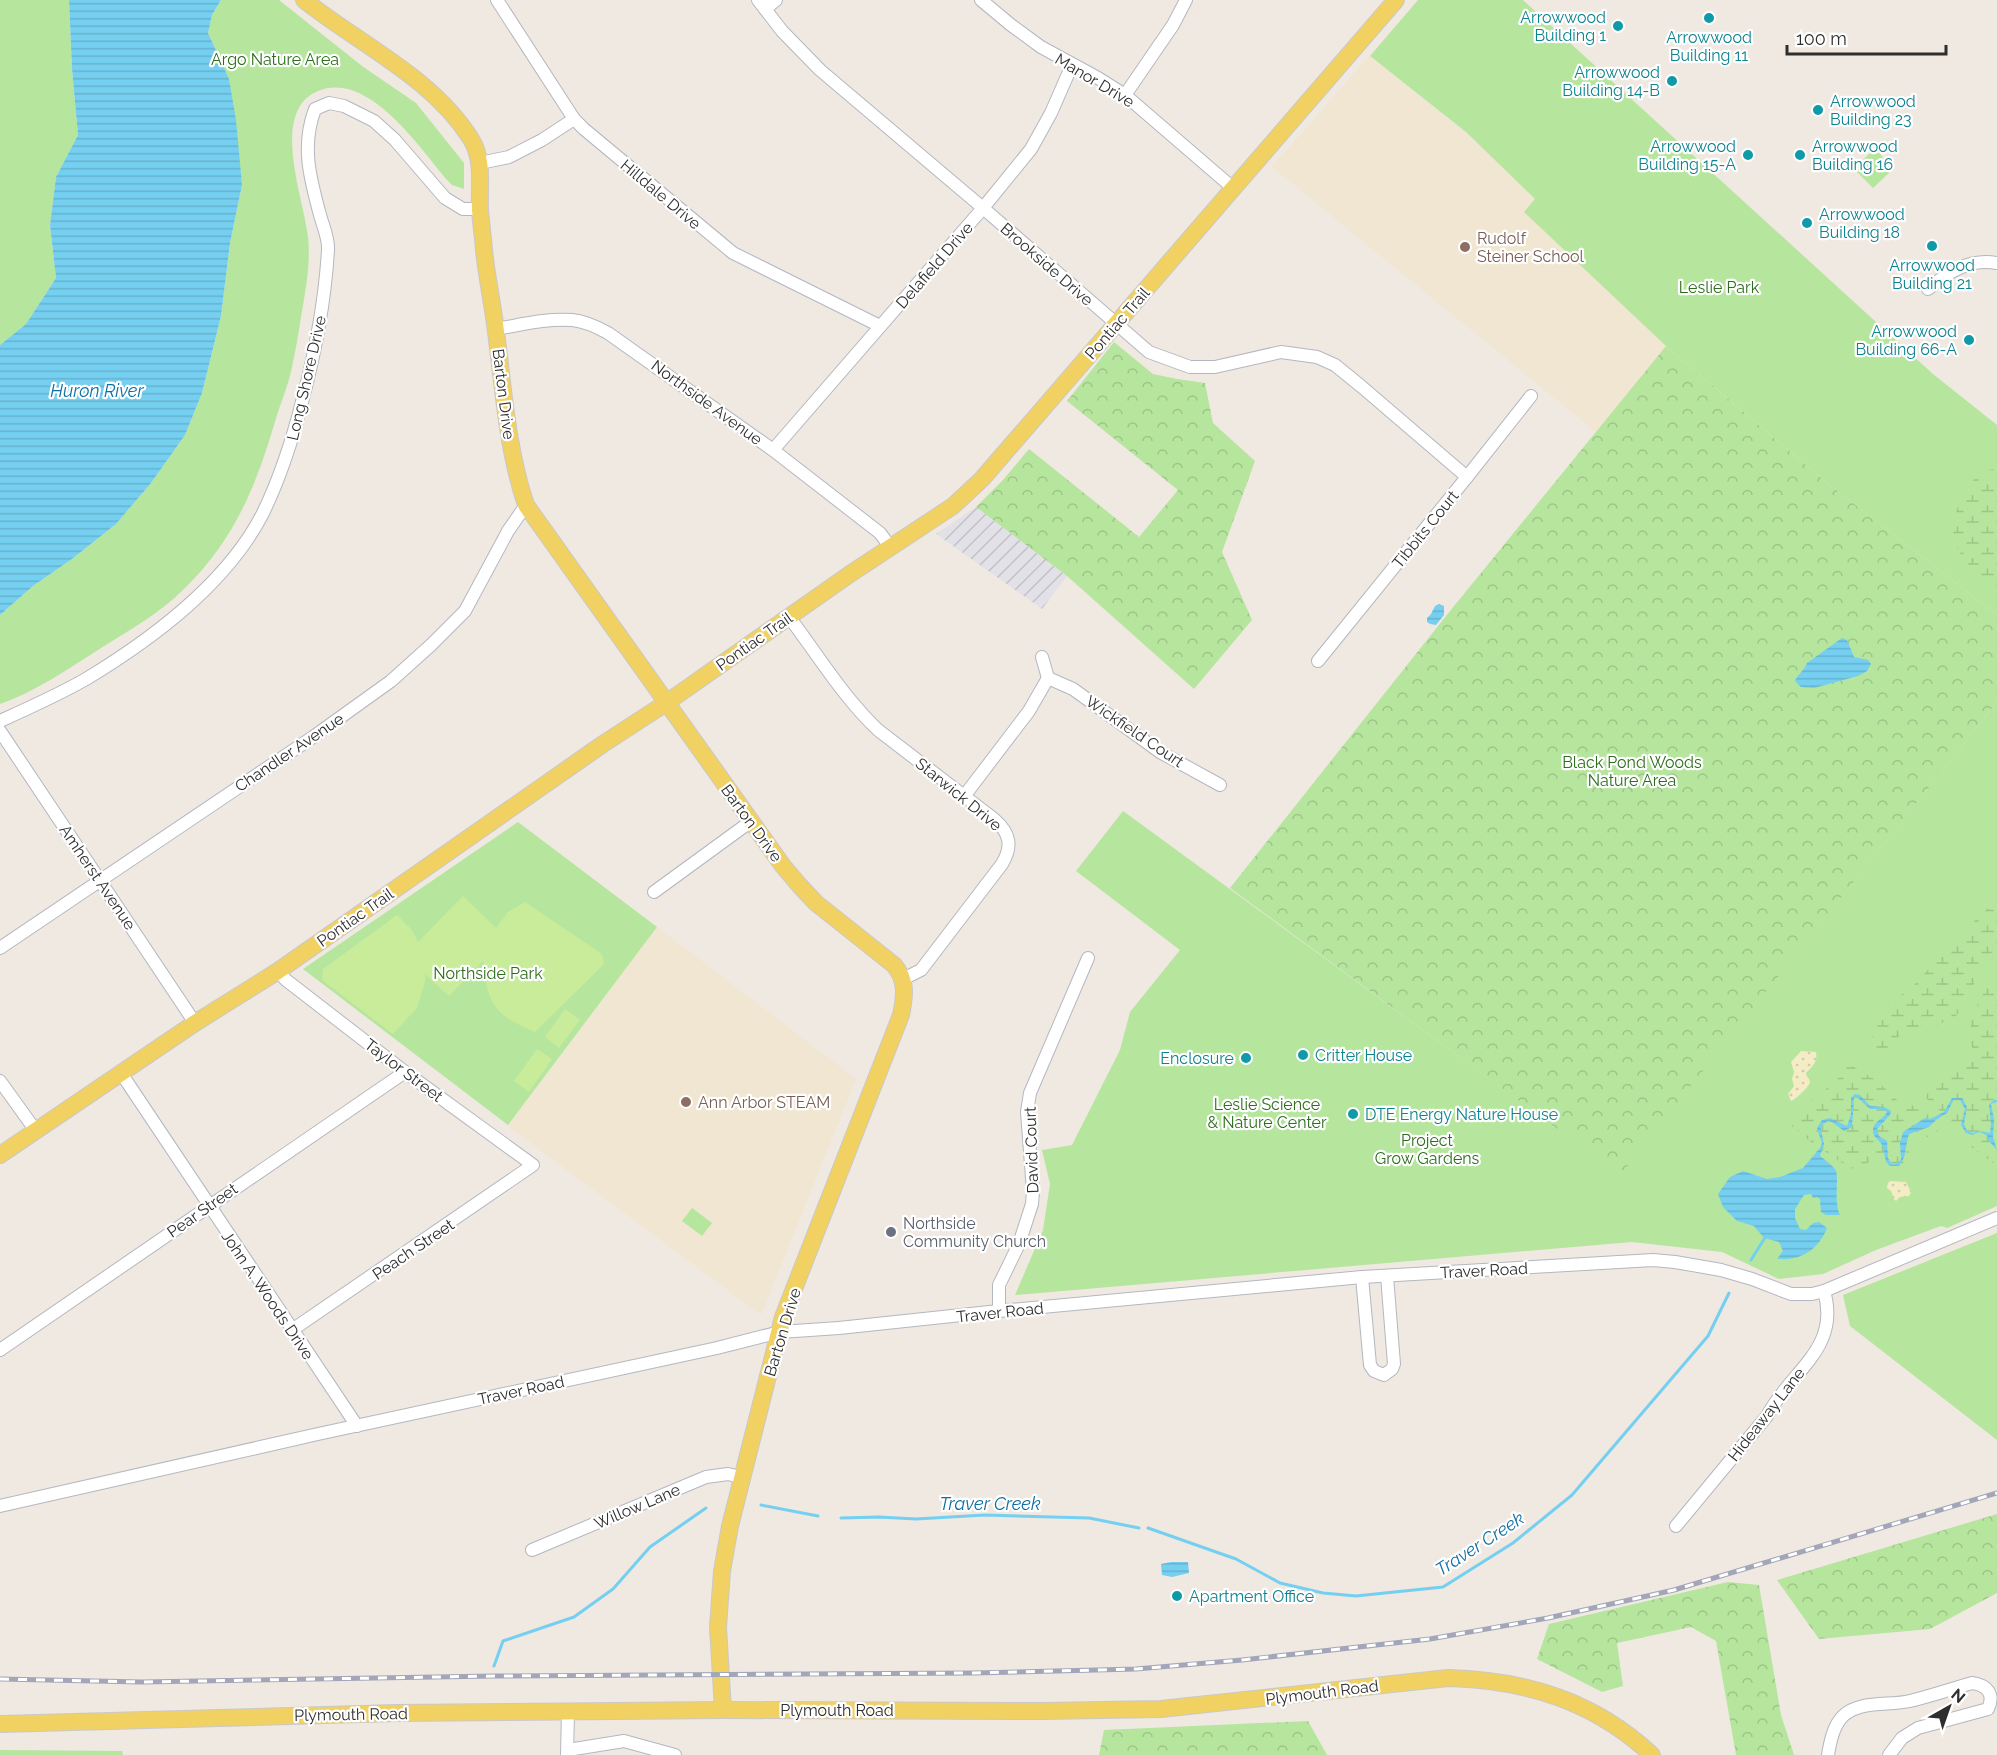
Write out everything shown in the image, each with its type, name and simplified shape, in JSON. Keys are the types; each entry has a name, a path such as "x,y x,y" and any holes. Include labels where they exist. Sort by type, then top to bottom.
{"main road":[{"name":"Barton Drive","path":"304,0 428,91 472,140 480,163 480,209 485,257 509,433 519,485 526,505 750,822 800,886 830,914 885,957 903,979 905,993 902,1015 783,1317 730,1526 719,1598 719,1654 723,1710"},
{"name":"Pontiac Trail","path":"0,1155 195,1023 278,971 603,744 953,506 968,493 1396,0"},
{"name":"Plymouth Road","path":"0,1724 397,1713 723,1710 1044,1711 1161,1708 1448,1678 1476,1679 1533,1688 1587,1709 1617,1727 1652,1755"}],"street":[{"name":"Hilldale Drive","path":"497,0 574,119 603,146 733,253 880,326"},
{"path":"761,5 776,0"},
{"name":"Manor Drive","path":"981,0 1041,48 1125,95 1233,188"},
{"path":"1125,95 1173,26 1186,0"},
{"name":"Brookside Drive","path":"761,5 800,51 820,70 1149,352 1190,368 1215,367 1281,352 1317,357 1335,365 1467,477"},
{"name":"Delafield Drive","path":"773,450 983,208 1031,148 1051,112 1072,65"},
{"name":"Long Shore Drive","path":"0,721 86,679 166,625 212,582 249,537 262,514 289,451 313,360 326,283 328,246 307,157 309,125 315,109 329,103 344,106 374,121 395,140 445,198 463,209 480,209"},
{"path":"480,163 509,157 542,140 574,119"},
{"path":"1928,289 1946,274 1958,268 1970,264 1997,263"},
{"name":"Northside Avenue","path":"496,329 556,320 574,320 588,323 608,333 773,450 879,533 891,548"},
{"name":"Tibbits Court","path":"1318,661 1531,396"},
{"name":"Chandler Avenue","path":"0,948 313,736 399,674 465,611 508,531 526,505"},
{"name":"Starwick Drive","path":"789,617 866,718 878,730 994,819 1005,829 1010,842 1008,853 1002,864 921,970 903,979"},
{"path":"965,795 1029,711 1048,678 1042,657"},
{"name":"Wickfield Court","path":"1048,678 1073,688 1160,752 1220,785"},
{"name":"Amherst Avenue","path":"0,731 195,1023"},
{"path":"654,892 750,822"},
{"name":"David Court","path":"999,1311 999,1285 1019,1244 1032,1204 1027,1112 1030,1093 1088,958"},
{"name":"Taylor Street","path":"278,971 405,1072 533,1165"},
{"name":"Pear Street","path":"0,1350 208,1205 405,1072"},
{"name":"John A. Woods Drive","path":"121,1073 357,1426"},
{"path":"0,1081 36,1131"},
{"name":"Peach Street","path":"292,1330 533,1165"},
{"name":"Traver Road","path":"0,1506 717,1348 780,1332 1362,1277 1653,1260 1721,1270 1791,1294 1806,1295 1824,1291 1997,1218"},
{"path":"1362,1277 1370,1365 1374,1371 1384,1375 1392,1369 1394,1364 1387,1275"},
{"name":"Hideaway Lane","path":"1676,1526 1767,1416 1774,1402 1821,1344 1828,1318 1824,1291"},
{"name":"Willow Lane","path":"532,1550 706,1477 728,1474 744,1478"},
{"path":"1828,1755 1836,1726 1852,1711 1863,1707 1907,1702 1972,1683 1982,1684 1988,1690 1991,1704 1988,1709 1918,1728 1902,1738 1889,1755"},
{"path":"568,1712 567,1753 624,1741 675,1755"}],"shaded area":[{"name":"Rudolf Steiner School","path":"1369,56 1466,132 1535,200 1525,212 1666,346 1596,432 1272,167"},
{"path":"976,507 1067,576 1042,609 936,534"},
{"name":"Ann Arbor STEAM","path":"657,927 856,1079 761,1315 508,1126"}],"green space":[{"path":"0,0 69,0 78,135 56,177 50,225 56,278 26,324 0,345"},
{"name":"Argo Nature Area","path":"221,0 279,0 362,66 416,103 464,163 464,189 452,185 408,132 374,101 337,87 318,91 303,101 295,117 292,136 296,179 308,237 309,258 306,286 292,369 261,464 243,508 218,549 184,589 165,606 52,679 0,704 0,615 33,586 116,524 151,483 185,435 202,393 221,316 230,243 242,185 229,80 208,33 212,15"},
{"name":"Leslie Park","path":"1418,0 1523,0 1933,374 1997,425 1997,615 1826,482 1666,346 1524,212 1535,199 1466,132 1370,56"},
{"path":"1876,147 1891,171 1873,188 1854,169"},
{"path":"1114,342 1153,374 1205,383 1213,423 1255,461 1222,552 1252,620 1194,689 1067,576 976,507 1029,449 1139,537 1178,490 1067,401"},
{"name":"Black Pond Woods Nature Area","path":"1666,346 1826,482 1997,615 1997,702 1620,1175 1230,888 1450,611"},
{"path":"1993,469 1997,470 1997,594 1964,559 1954,538 1954,519 1965,492 1978,476"},
{"path":"1997,702 1997,1206 1947,1228 1941,1226 1876,1250 1823,1274 1779,1279 1722,1252 1632,1242 1015,1295 1043,1230 1050,1184 1042,1150 1072,1145 1120,1050 1130,1012 1180,950 1076,871 1123,811 1620,1174"},
{"name":"Northside Park","path":"518,822 657,927 508,1125 303,969"},
{"path":"463,896 496,928 508,912 525,902 602,954 604,964 535,1032 510,1020 495,1006 487,988 483,961 449,996 425,974 425,982 417,1008 393,1034 322,980 323,969 397,915 412,930 418,942"},
{"path":"1997,900 1997,950 1991,953 1957,1015 1923,1033 1907,1028 1885,1050 1874,1051 1871,1040 1887,1006 1914,985 1968,927"},
{"path":"1997,974 1997,1166 1966,1143 1949,1120 1939,1126 1937,1132 1914,1144 1909,1150 1906,1164 1895,1170 1886,1167 1880,1161 1872,1161 1851,1169 1823,1150 1819,1155 1814,1154 1817,1147 1792,1126 1793,1123 1805,1106 1835,1082 1848,1066 1876,1080 1899,1102 1929,1110 1933,1116 1941,1112 1926,1098 1929,1084 1964,1064 1974,1055 1970,1041 1972,1019 1982,995"},
{"path":"565,1009 580,1020 559,1048 545,1037"},
{"path":"537,1049 552,1059 529,1092 514,1081"},
{"path":"692,1208 712,1223 702,1236 682,1221"},
{"path":"1997,1233 1997,1440 1850,1326 1843,1295"},
{"path":"1997,1514 1997,1593 1930,1629 1819,1639 1777,1580"},
{"path":"1728,1582 1759,1585 1781,1715 1794,1755 1736,1755 1716,1641 1691,1627 1617,1643 1623,1686 1602,1692 1537,1659 1549,1624"},
{"path":"1308,1721 1327,1755 1099,1755 1104,1730"},
{"path":"0,1750 122,1751 123,1755 0,1755"}],"sand":[{"path":"1801,1051 1816,1052 1816,1059 1806,1073 1809,1084 1791,1101 1788,1094 1794,1086 1792,1079 1794,1072 1791,1062"},
{"path":"1890,1181 1906,1182 1911,1192 1909,1196 1900,1197 1896,1201 1887,1188"}],"water":[{"name":"Huron River","path":"69,0 221,0 212,15 208,33 229,79 236,120 242,185 230,243 221,316 202,393 185,435 151,483 116,524 33,586 0,615 0,345 26,324 56,278 50,225 56,177 78,135"},
{"path":"1439,604 1444,606 1444,615 1436,625 1430,624 1427,618"},
{"path":"1842,638 1847,640 1854,657 1868,660 1871,664 1867,671 1858,676 1814,688 1801,687 1795,681 1807,663"},
{"path":"1855,1094 1860,1095 1870,1106 1884,1107 1891,1111 1877,1129 1879,1136 1887,1141 1888,1158 1892,1164 1898,1163 1901,1159 1900,1143 1903,1132 1925,1118 1930,1119 1944,1112 1952,1098 1962,1098 1967,1107 1964,1124 1967,1131 1973,1133 1980,1131 1990,1133 1989,1105 1997,1100 1991,1104 1994,1120 1993,1137 1997,1150 1988,1140 1988,1136 1980,1132 1972,1135 1966,1133 1961,1125 1965,1109 1960,1100 1954,1099 1947,1113 1929,1127 1909,1134 1902,1162 1899,1166 1890,1166 1882,1145 1873,1132 1875,1124 1887,1112 1881,1109 1870,1109 1858,1098 1854,1098 1852,1127 1844,1131 1828,1121 1822,1125 1821,1130 1824,1144 1820,1156 1835,1169 1840,1215 1826,1215 1821,1212 1820,1199 1813,1198 1811,1194 1804,1195 1795,1209 1795,1218 1800,1229 1806,1230 1813,1223 1819,1222 1827,1228 1819,1242 1808,1252 1794,1258 1777,1259 1783,1251 1779,1242 1764,1238 1754,1226 1737,1221 1723,1207 1718,1194 1730,1177 1743,1171 1767,1179 1780,1177 1803,1168 1822,1143 1817,1128 1822,1120 1830,1118 1847,1126 1851,1114 1851,1098"},
{"path":"1188,1562 1189,1573 1172,1577 1162,1575 1161,1564"}],"waterway":[{"name":"Traver Creek","path":"1751,1260 1766,1236"},
{"name":"Traver Creek","path":"1148,1528 1236,1559 1280,1583 1323,1593 1356,1596 1443,1587 1513,1543 1572,1495 1708,1336 1729,1293"},
{"name":"Traver Creek","path":"761,1505 818,1516"},
{"name":"Traver Creek","path":"494,1666 503,1641 574,1617 613,1589 650,1547 706,1508"},
{"name":"Traver Creek","path":"841,1518 916,1519 985,1515 1089,1518 1139,1528"}],"railway":[{"path":"0,1679 142,1682 495,1676 973,1673 1136,1669 1242,1660 1430,1639 1548,1618 1674,1590 1997,1493"}],"place":[{"name":"Arrowwood Building 11","path":"1709,18"},
{"name":"Arrowwood Building 1","path":"1618,26"},
{"name":"Arrowwood Building 14-B","path":"1672,81"},
{"name":"Arrowwood Building 23","path":"1818,110"},
{"name":"Arrowwood Building 15-A","path":"1748,155"},
{"name":"Arrowwood Building 16","path":"1800,155"},
{"name":"Arrowwood Building 18","path":"1807,223"},
{"name":"Arrowwood Building 21","path":"1932,246"},
{"name":"Rudolf Steiner School","path":"1465,247"},
{"name":"Arrowwood Building 66-A","path":"1969,340"},
{"name":"Critter House","path":"1303,1055"},
{"name":"Enclosure","path":"1246,1058"},
{"name":"Ann Arbor STEAM","path":"686,1102"},
{"name":"DTE Energy Nature House","path":"1353,1114"},
{"name":"Northside Community Church","path":"891,1232"},
{"name":"Apartment Office","path":"1177,1596"}],"park label":[{"name":"Leslie Science & Nature Center","path":"1267,1113"},
{"name":"Project Grow Gardens","path":"1427,1149"}]}
